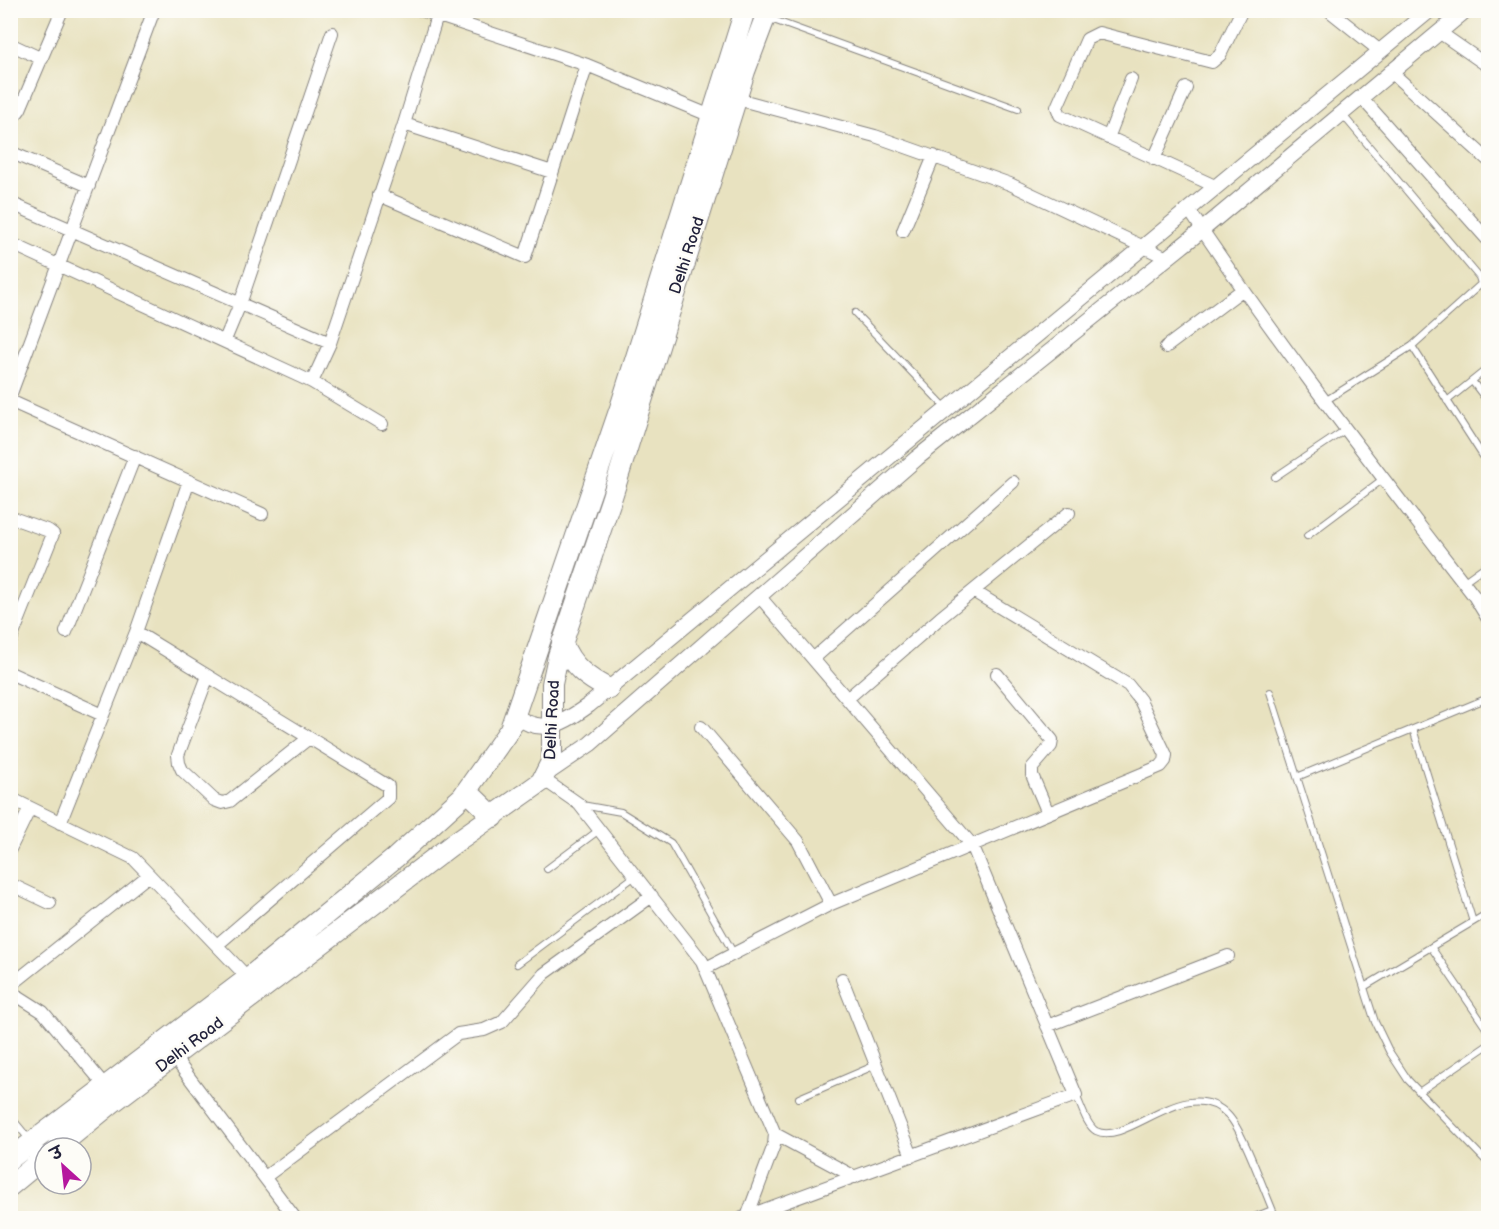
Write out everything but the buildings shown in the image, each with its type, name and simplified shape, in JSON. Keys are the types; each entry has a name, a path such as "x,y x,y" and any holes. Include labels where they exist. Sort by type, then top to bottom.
{"main road":[{"path":"727,97 745,10"},
{"path":"59,1136 106,1087 168,1049 248,978 395,858 448,811 493,755 516,716 727,97 767,14"},
{"name":"Delhi Road","path":"63,1136 168,1049 453,844 532,791 545,777 552,760 554,727 552,684 562,642 611,500 719,119"},
{"path":"562,642 574,665 594,681 609,689"},
{"path":"467,790 494,817"},
{"path":"10,1159 33,1154"},
{"name":"Delhi Road","path":"10,1186 33,1163"}],"street":[{"path":"10,112 17,113 20,109 62,10"},
{"path":"10,396 154,10"},
{"path":"421,10 442,15 587,65 719,119"},
{"path":"516,716 528,724 554,727 569,720 1430,10"},
{"path":"745,1217 774,1145 775,1134 706,968 691,945 579,804 545,777 590,744 917,458 1202,230 1466,10"},
{"path":"1216,187 1060,115 1057,107 1087,39 1092,35 1098,33 1212,62 1220,55 1238,12"},
{"path":"1331,12 1380,51"},
{"path":"312,382 330,343 442,15"},
{"path":"1439,32 1488,66"},
{"path":"225,340 240,304 332,33"},
{"path":"10,44 42,58"},
{"path":"379,195 525,257 587,65"},
{"path":"1390,71 1488,160"},
{"path":"1108,138 1131,80"},
{"path":"1154,159 1186,88"},
{"path":"727,97 875,136 934,156 1010,184 1167,258"},
{"path":"1361,97 1488,240"},
{"path":"404,124 552,172"},
{"path":"10,152 89,186"},
{"path":"903,231 934,156"},
{"path":"10,203 330,343"},
{"path":"1189,210 1242,290 1463,582 1488,619"},
{"path":"10,243 312,382 382,424"},
{"path":"1166,347 1242,290"},
{"path":"10,401 262,513"},
{"path":"66,632 135,456"},
{"path":"60,823 136,632 189,481"},
{"path":"813,659 1013,482"},
{"path":"847,699 1069,513"},
{"path":"10,517 53,534 10,642"},
{"path":"706,968 831,904 1161,766 1166,755 1140,700 1128,686 974,591"},
{"path":"745,1217 1076,1095 972,845 760,597"},
{"path":"136,632 388,786 388,798 216,945"},
{"path":"10,673 103,715"},
{"path":"997,674 1052,740 1051,746 1032,768 1032,775 1048,813"},
{"path":"208,676 178,755 182,770 214,800 222,803 231,801 309,738"},
{"path":"701,727 798,841 831,904"},
{"path":"10,798 133,858 248,978"},
{"path":"10,849 30,808"},
{"path":"10,986 149,875"},
{"path":"10,884 50,903"},
{"path":"265,1177 458,1034 484,1030 502,1022 544,974 652,896"},
{"path":"1047,1026 1228,956"},
{"path":"842,979 912,1156"},
{"path":"10,991 43,1012 106,1087"},
{"path":"168,1049 295,1218"},
{"path":"775,1134 855,1177"}],"lane":[{"path":"767,14 1018,109"},
{"path":"1341,113 1479,277 1481,284 1488,291"},
{"path":"1324,401 1412,346 1481,284"},
{"path":"855,313 947,410"},
{"path":"1412,346 1488,464"},
{"path":"1447,401 1488,368"},
{"path":"1472,381 1488,402"},
{"path":"1275,477 1346,430"},
{"path":"1306,536 1384,479"},
{"path":"1463,582 1488,564"},
{"path":"1270,692 1375,1022 1389,1051 1419,1092 1486,1155 1488,1163"},
{"path":"1297,777 1488,698"},
{"path":"1413,729 1473,922"},
{"path":"579,804 621,813 671,843 734,954"},
{"path":"547,869 599,830"},
{"path":"518,964 636,875"},
{"path":"1364,987 1488,913"},
{"path":"1431,947 1488,1030"},
{"path":"1419,1092 1488,1045"},
{"path":"799,1098 876,1065"},
{"path":"1076,1095 1090,1126 1103,1132 1120,1129 1185,1102 1200,1101 1222,1109 1235,1124 1276,1218"},
{"path":"10,1116 33,1140"},
{"path":"1252,1218 1272,1210"}]}
